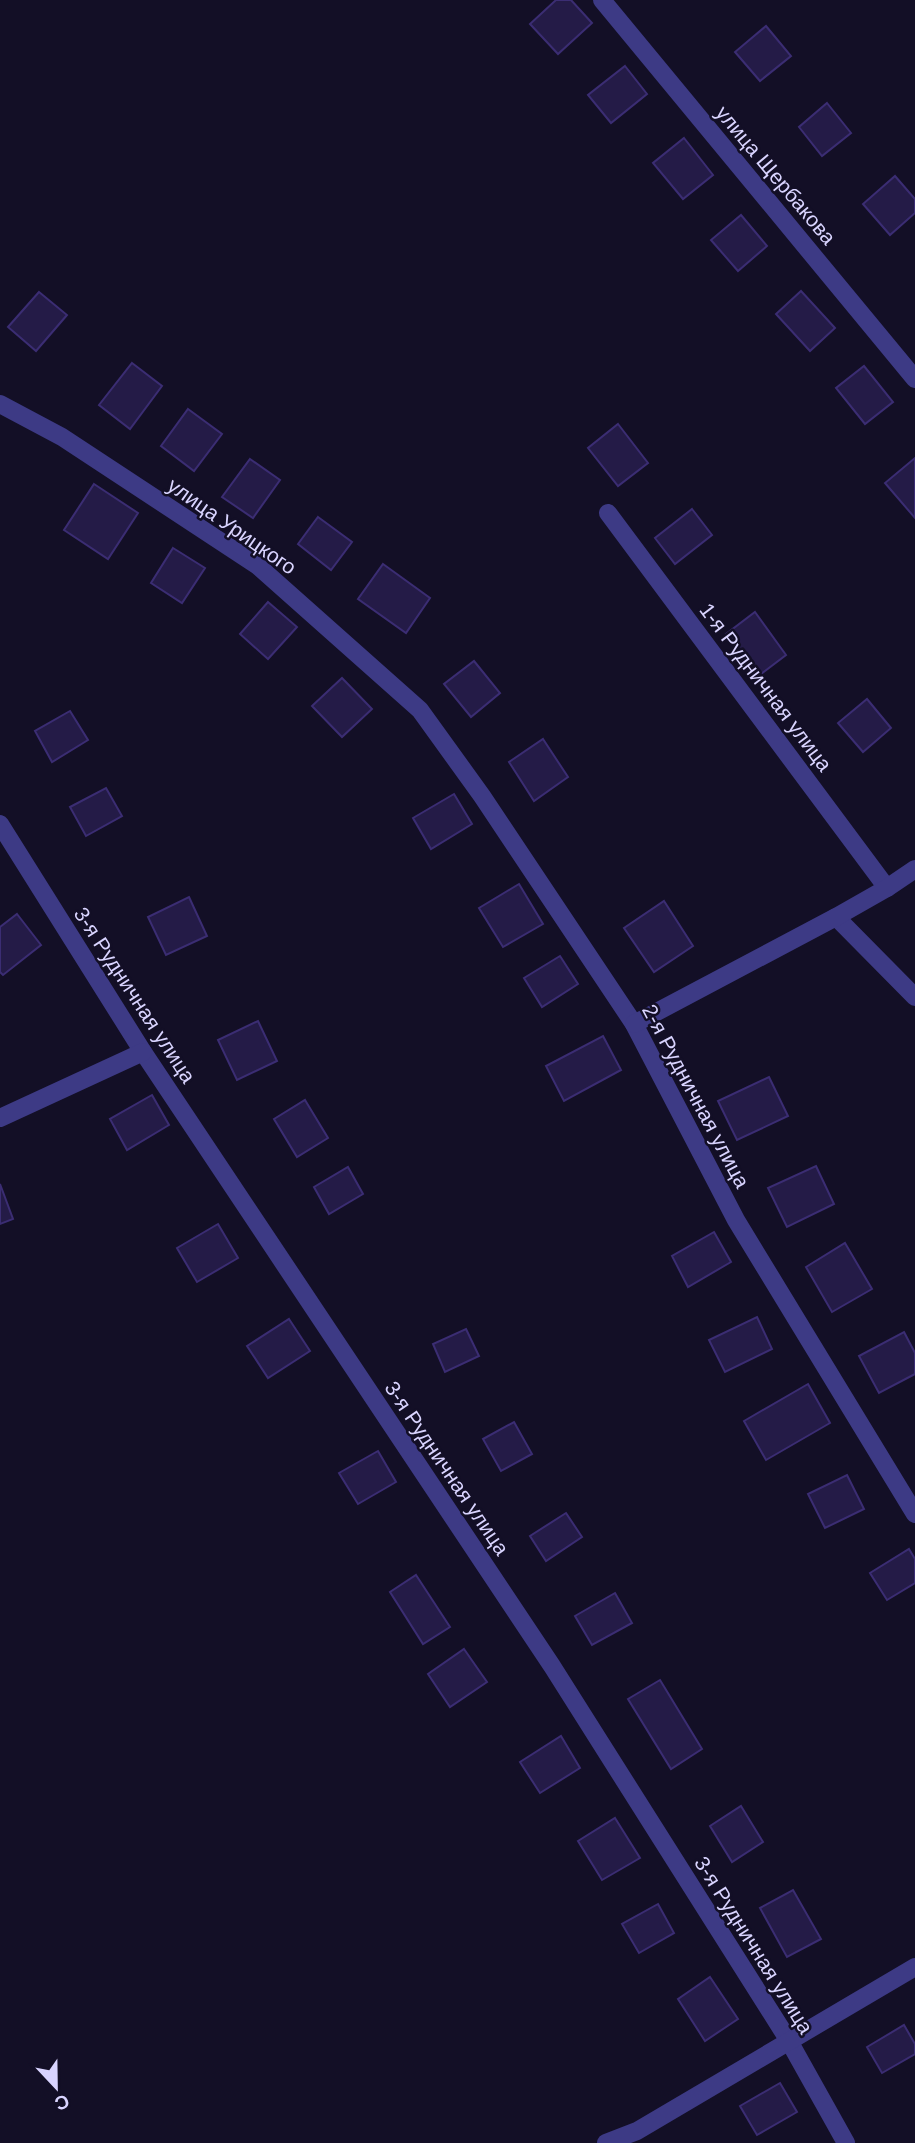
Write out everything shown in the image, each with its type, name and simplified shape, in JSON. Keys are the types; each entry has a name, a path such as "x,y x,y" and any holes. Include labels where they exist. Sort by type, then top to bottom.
{"street":[{"name":"улица Щербакова","path":"602,0 915,379"},
{"name":"улица Урицкого","path":"0,404 62,437 258,566 420,709"},
{"name":"1-я Рудничная улица","path":"608,513 887,888"},
{"name":"2-я Рудничная улица","path":"420,709 482,796 634,1024 736,1220 915,1514"},
{"name":"3-я Рудничная улица","path":"0,824 143,1052 552,1666 789,2041 846,2143"},
{"path":"634,1024 887,888 915,869"},
{"path":"836,916 915,996"},
{"path":"0,1118 143,1052"},
{"path":"606,2143 637,2131 915,1967"}],"building":[{"path":"556,0 571,0 592,23 558,54 530,24"},
{"path":"766,26 791,56 760,81 735,52"},
{"path":"625,66 647,94 611,123 588,95"},
{"path":"827,103 851,133 822,156 799,127"},
{"path":"684,138 713,175 683,199 653,163"},
{"path":"895,176 915,199 915,213 890,235 863,204"},
{"path":"741,215 767,246 738,271 711,240"},
{"path":"801,291 835,328 810,351 776,314"},
{"path":"39,292 67,315 36,351 8,327"},
{"path":"132,363 162,386 130,429 99,405"},
{"path":"864,366 893,402 865,424 836,388"},
{"path":"188,409 222,434 194,471 161,446"},
{"path":"618,424 648,463 618,486 588,448"},
{"path":"915,458 915,518 885,483"},
{"path":"250,459 280,480 253,518 222,497"},
{"path":"94,484 138,513 108,559 64,530"},
{"path":"692,509 712,535 675,564 655,538"},
{"path":"318,517 352,542 331,570 298,544"},
{"path":"173,548 205,568 182,603 151,583"},
{"path":"383,564 430,598 406,633 358,599"},
{"path":"268,602 297,627 268,659 240,634"},
{"path":"755,612 786,655 757,677 726,634"},
{"path":"474,661 500,693 471,717 444,684"},
{"path":"342,678 372,709 342,737 312,706"},
{"path":"867,699 891,728 863,752 838,723"},
{"path":"70,711 88,740 52,762 35,731"},
{"path":"543,739 568,777 534,801 509,762"},
{"path":"106,788 122,816 86,836 70,807"},
{"path":"454,794 472,824 431,849 413,818"},
{"path":"519,884 543,924 503,947 479,908"},
{"path":"189,897 207,936 166,955 148,917"},
{"path":"664,901 693,946 654,972 624,928"},
{"path":"17,914 41,945 3,975 0,972 0,927"},
{"path":"560,956 578,984 542,1007 524,978"},
{"path":"258,1021 277,1061 237,1080 218,1040"},
{"path":"603,1036 621,1070 564,1101 546,1066"},
{"path":"769,1077 788,1116 737,1140 718,1101"},
{"path":"152,1095 169,1125 127,1150 110,1119"},
{"path":"305,1100 328,1138 297,1157 274,1119"},
{"path":"816,1166 834,1204 787,1227 768,1188"},
{"path":"348,1167 363,1194 329,1214 314,1187"},
{"path":"0,1184 13,1219 0,1224"},
{"path":"218,1224 238,1258 197,1282 177,1248"},
{"path":"714,1232 731,1262 688,1287 672,1256"},
{"path":"845,1243 872,1289 832,1312 806,1267"},
{"path":"757,1317 772,1349 725,1372 709,1340"},
{"path":"289,1319 310,1351 268,1378 247,1346"},
{"path":"466,1329 479,1356 445,1372 433,1344"},
{"path":"904,1332 915,1353 915,1374 879,1393 859,1356"},
{"path":"808,1384 830,1423 766,1460 744,1421"},
{"path":"514,1422 532,1454 501,1471 483,1439"},
{"path":"378,1451 396,1482 358,1504 339,1473"},
{"path":"847,1475 864,1509 825,1528 808,1494"},
{"path":"566,1513 582,1537 546,1561 530,1536"},
{"path":"909,1549 915,1559 915,1583 887,1600 870,1573"},
{"path":"416,1575 450,1627 423,1644 390,1592"},
{"path":"615,1593 632,1623 592,1645 575,1616"},
{"path":"464,1649 487,1682 450,1707 428,1674"},
{"path":"660,1680 702,1749 671,1769 628,1699"},
{"path":"561,1736 580,1768 540,1793 520,1762"},
{"path":"741,1806 763,1842 732,1862 710,1826"},
{"path":"615,1818 640,1858 602,1880 578,1841"},
{"path":"793,1890 821,1939 787,1957 760,1908"},
{"path":"658,1904 674,1933 639,1953 622,1924"},
{"path":"710,1977 738,2019 705,2041 678,1999"},
{"path":"904,2025 915,2044 915,2054 882,2073 867,2047"},
{"path":"780,2083 797,2112 757,2135 740,2106"}]}
